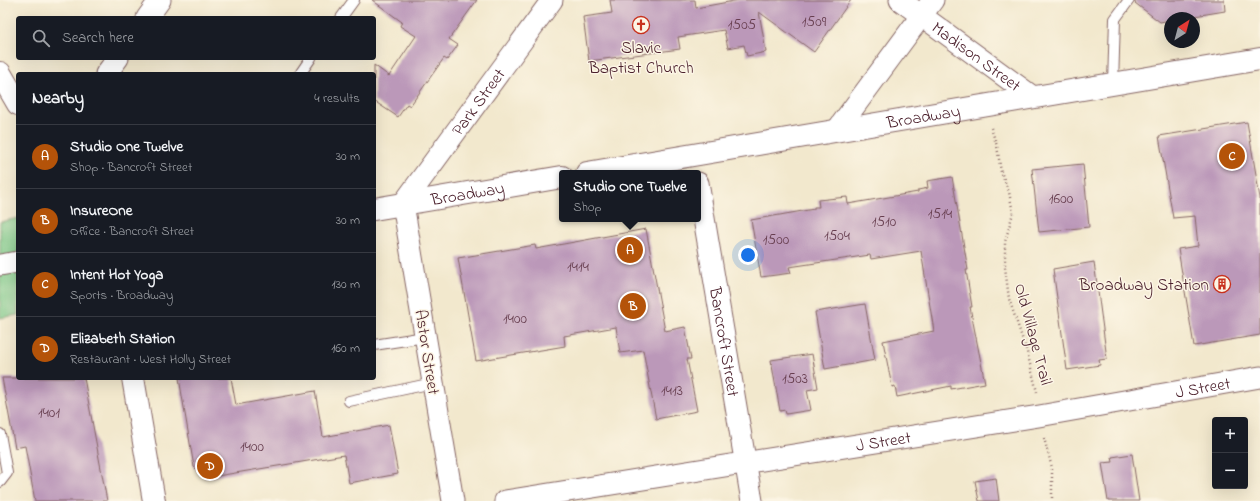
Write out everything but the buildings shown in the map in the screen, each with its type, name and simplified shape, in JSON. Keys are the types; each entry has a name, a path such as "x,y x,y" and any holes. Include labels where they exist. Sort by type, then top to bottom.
{"street":[{"path":"148,16 160,0"},
{"name":"Park Street","path":"403,204 552,0"},
{"name":"Madison Street","path":"900,0 928,8 1033,97"},
{"path":"837,130 928,8"},
{"name":"Broadway","path":"623,170 695,164 837,130 1260,59"},
{"path":"108,72 116,60"},
{"path":"0,73 16,101"},
{"name":"Broadway","path":"376,209 559,178"},
{"name":"Bancroft Street","path":"701,200 752,501"},
{"name":"Astor Street","path":"403,204 453,501"},
{"path":"0,265 16,262"},
{"name":"J Street","path":"505,501 1039,416 1260,377"},
{"path":"134,380 154,501"}],"lane":[{"path":"342,16 354,0"},
{"path":"1113,84 1115,19 1128,0"},
{"path":"301,72 310,60"},
{"path":"376,345 425,337"},
{"path":"349,401 433,383"},
{"path":"0,434 6,473 0,482"}],"path":[{"name":"Old Village Trail","path":"983,106 997,146 1001,172 1009,192 1013,213 1005,242 1005,266 1009,299 1027,352 1038,397 1039,416 1052,468 1052,501"}],"green space":[{"path":"16,218 16,315 0,318 0,222"}],"place":[{"name":"Slavic Baptist Church","path":"641,25"},
{"name":"Intent Hot Yoga","path":"1232,156"},
{"name":"Studio One Twelve","path":"630,250"},
{"name":"Broadway Station","path":"1222,284"},
{"name":"InsureOne","path":"633,306"},
{"name":"Elizabeth Station","path":"210,466"}]}
